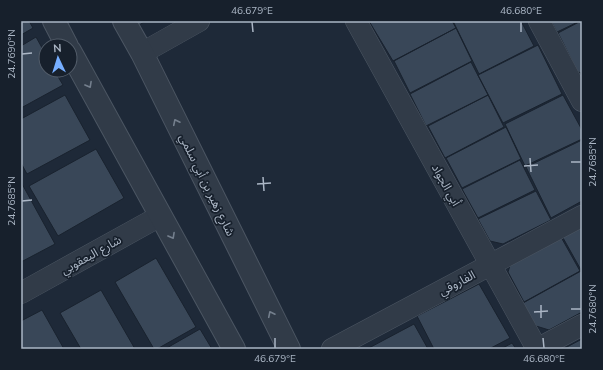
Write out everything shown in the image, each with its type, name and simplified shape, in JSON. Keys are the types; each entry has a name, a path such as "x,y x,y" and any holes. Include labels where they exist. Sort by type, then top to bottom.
{"street":[{"path":"54,21 63,38"},
{"name":"شارع زهير بن أبي سلمي","path":"124,21 142,53 289,349"},
{"path":"142,53 199,21"},
{"name":"أبي الجواد","path":"356,21 537,349"},
{"path":"538,21 582,100"},
{"path":"78,66 234,349"},
{"name":"شارع اليعقوبي","path":"21,294 160,216"},
{"name":"الفاروقي","path":"332,349 582,216"},
{"path":"537,349 582,325"}],"building":[{"path":"21,21 29,21 33,28 21,35"},
{"path":"137,21 146,21 139,25"},
{"path":"369,21 452,21 456,28 393,61"},
{"path":"453,21 521,21 534,46 479,74"},
{"path":"551,21 580,21 557,32"},
{"path":"581,21 582,73 578,72 558,33"},
{"path":"456,28 472,61 410,93 394,61"},
{"path":"36,37 38,41 38,78 59,78 63,85 21,108 21,46"},
{"path":"538,45 562,94 503,123 478,75"},
{"path":"471,62 488,95 426,126 410,94"},
{"path":"65,95 90,140 27,174 21,163 21,119"},
{"path":"488,95 504,127 445,158 428,126"},
{"path":"563,95 582,130 582,139 525,166 505,124"},
{"path":"506,127 521,159 462,188 446,158"},
{"path":"582,140 582,201 551,218 526,167"},
{"path":"96,149 124,198 58,236 29,186"},
{"path":"520,160 535,190 478,218 462,189"},
{"path":"21,182 55,244 21,262"},
{"path":"536,191 551,220 503,244 490,241 478,219"},
{"path":"582,225 582,270 581,270 562,236"},
{"path":"561,237 580,271 524,302 508,272 511,262"},
{"path":"156,258 196,327 157,349 154,349 115,282"},
{"path":"581,271 582,312 549,330 536,326 523,303"},
{"path":"479,284 510,338 489,349 434,349 417,316"},
{"path":"101,290 135,349 81,349 60,313"},
{"path":"42,310 64,349 21,349 21,321"},
{"path":"414,324 428,349 367,349"},
{"path":"200,329 212,349 165,349"},
{"path":"582,339 582,349 563,349"},
{"path":"512,343 516,349 501,349"}]}
